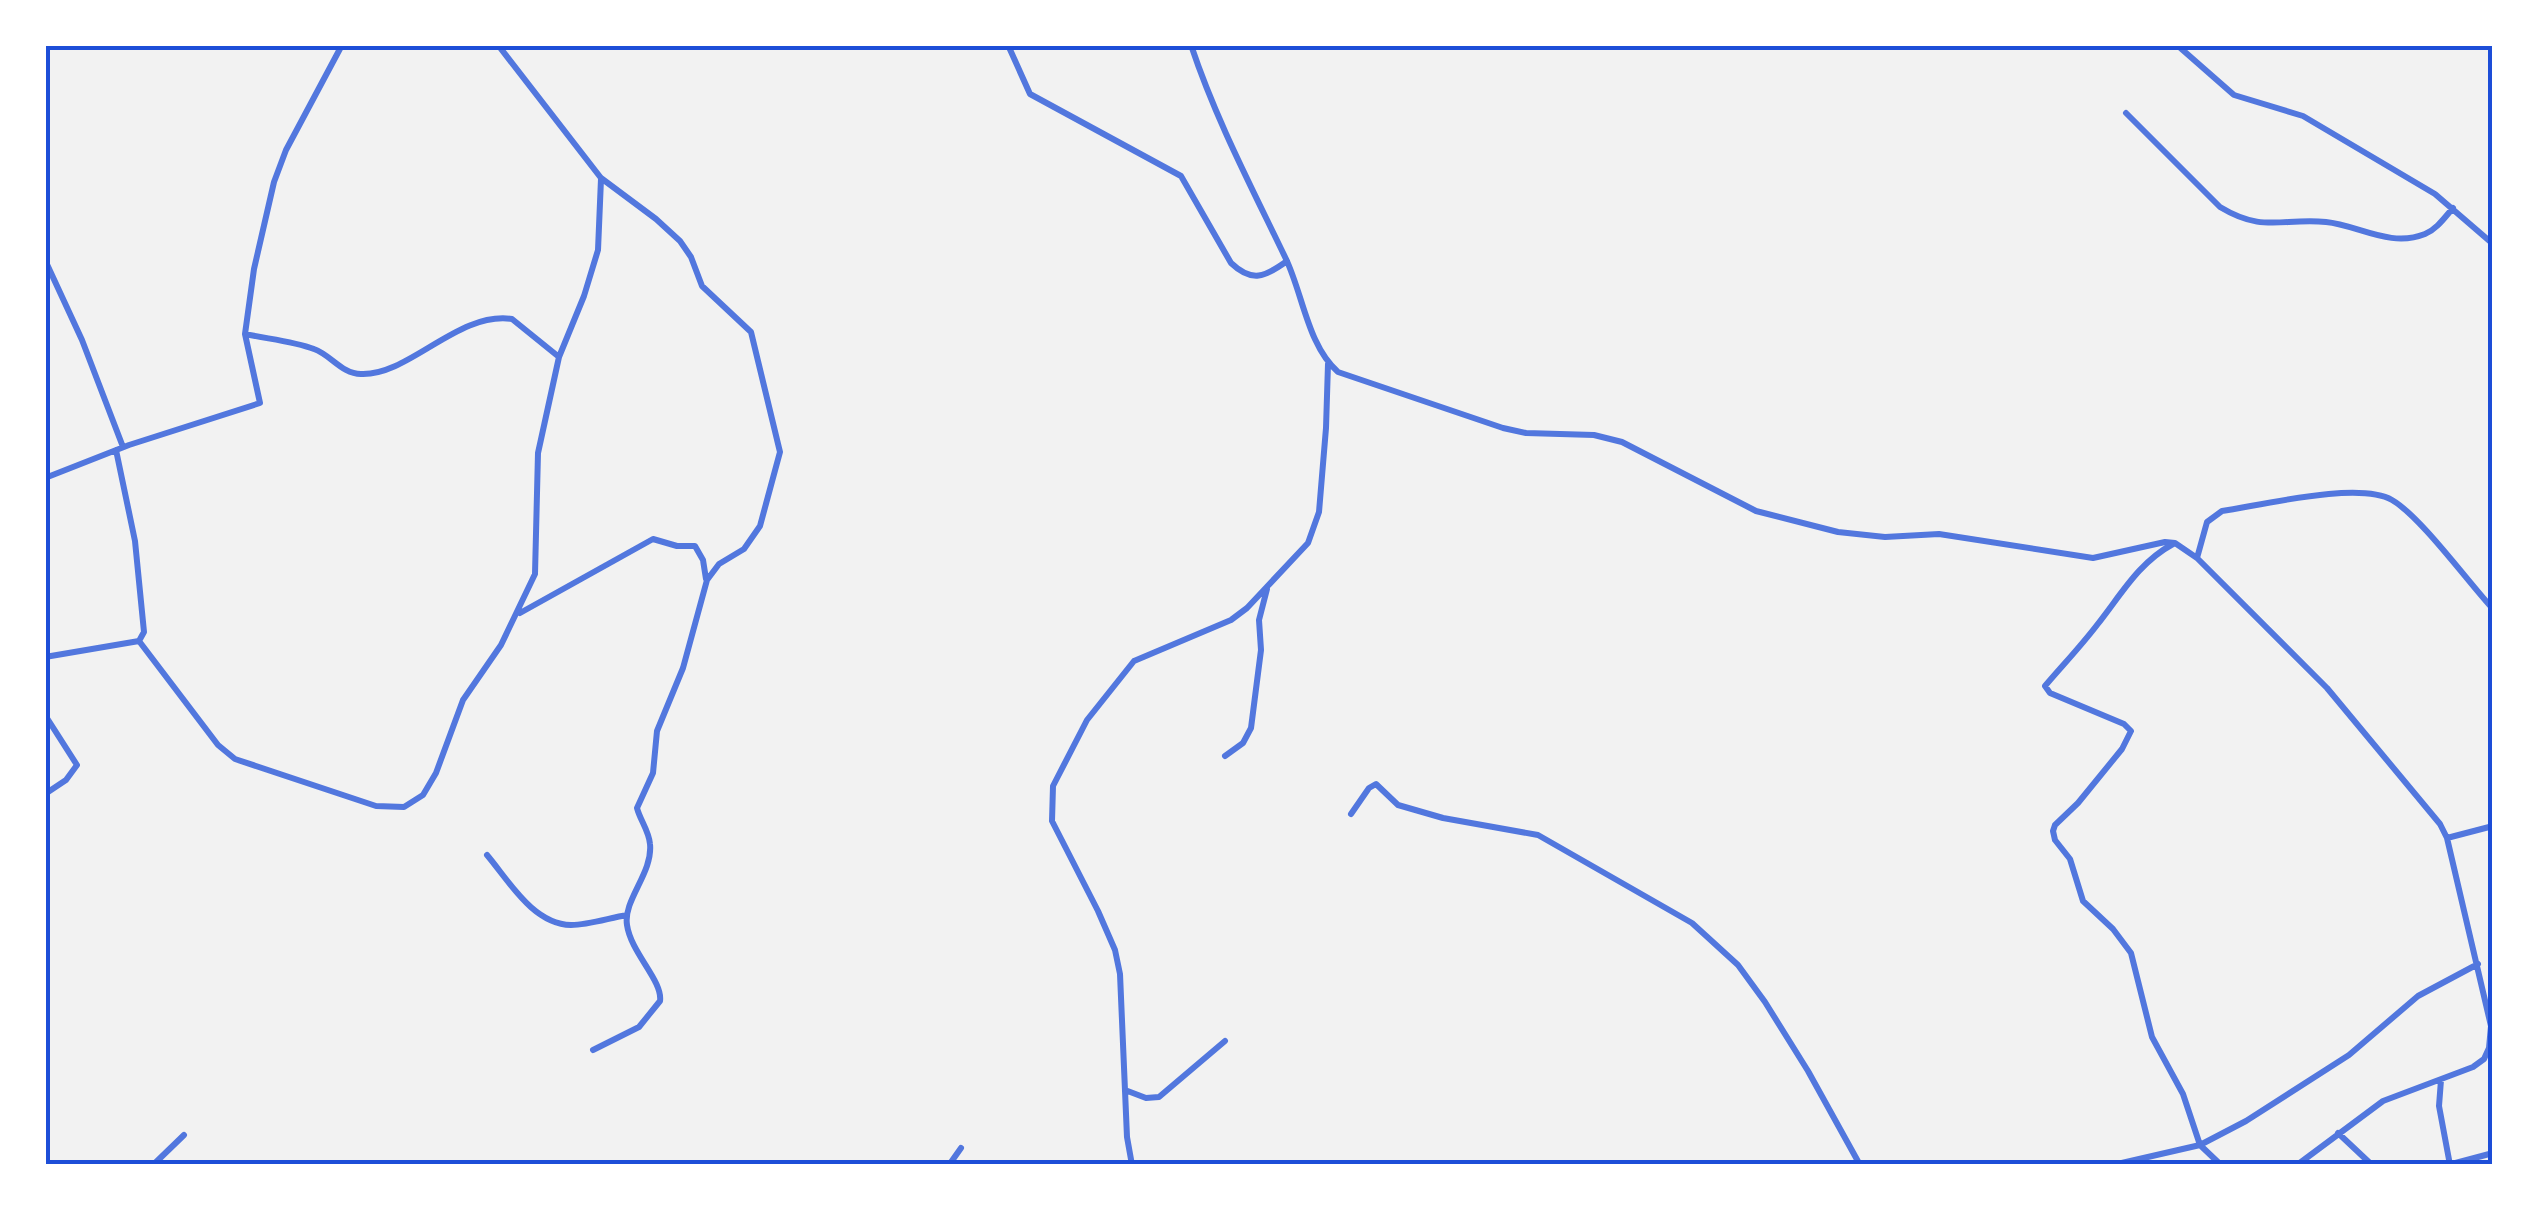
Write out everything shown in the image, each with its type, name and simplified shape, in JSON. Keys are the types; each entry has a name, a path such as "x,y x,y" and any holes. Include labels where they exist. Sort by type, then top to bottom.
{"street":[{"path":"45,478 120,448 260,403 245,334 250,288 274,182 286,150 342,45"},
{"path":"498,45 601,178 656,218 680,241 702,286 745,324 754,340 780,452 764,513 752,539 738,554 719,564 707,580 683,668 657,732 652,774 636,808 650,848 640,888 627,915 636,954 658,984 660,1001 639,1027 593,1050"},
{"path":"1008,45 1030,94 1181,176 1231,263 1243,274 1256,278 1270,274 1287,261"},
{"path":"1132,1165 1122,992 1115,950 1052,821 1052,786 1087,720 1134,661 1231,620 1300,554 1314,530 1326,428 1328,363 1287,261 1239,167 1191,45"},
{"path":"2177,45 2234,94 2303,116 2454,208 2493,244"},
{"path":"2126,114 2220,207 2261,224 2328,222 2382,237 2406,238 2424,234 2454,208"},
{"path":"139,641 227,754 376,806 404,807 423,795 436,773 462,700 519,614 538,561 538,453 559,356 596,260 601,178"},
{"path":"45,260 82,340 120,448 144,632 139,641"},
{"path":"245,334 309,347 362,374 396,364 488,318 504,318 512,319 559,356"},
{"path":"1328,363 1348,377 1503,428 1526,433 1594,435 1622,442 1756,511 1838,532 1885,537 1939,534 2093,558 2156,542 2175,543 2197,558 2350,713 2379,754 2431,810 2448,838 2491,1026 2484,1059 2474,1068 2383,1101 2296,1165"},
{"path":"2197,558 2207,522 2222,510 2364,492 2393,500 2405,510 2493,609"},
{"path":"45,527 45,541"},
{"path":"519,614 653,539 695,546 704,560 707,580"},
{"path":"2175,543 2151,558 2121,590 2099,623 2045,686 2050,693 2124,724 2131,731 2122,750 2053,832 2070,859 2083,901 2113,929 2130,953 2152,1037 2183,1094 2200,1145 2221,1165"},
{"path":"1225,756 1243,742 1250,728 1261,650 1259,620 1267,588"},
{"path":"45,657 139,641"},
{"path":"45,714 78,765 66,780 45,794"},
{"path":"1351,814 1376,784 1398,805 1538,835 1692,923 1738,966 1766,1002 1860,1165"},
{"path":"2448,838 2493,826"},
{"path":"487,855 528,904 554,922 575,925 627,915"},
{"path":"2113,1165 2200,1145 2273,1106 2349,1055 2404,1006 2478,964"},
{"path":"1125,1090 1146,1098 1160,1097 1225,1041"},
{"path":"2488,1048 2493,1064"},
{"path":"2440,1080 2439,1106 2449,1165 2493,1153"},
{"path":"2338,1133 2372,1165"},
{"path":"153,1165 184,1135"},
{"path":"949,1165 961,1148"}]}
